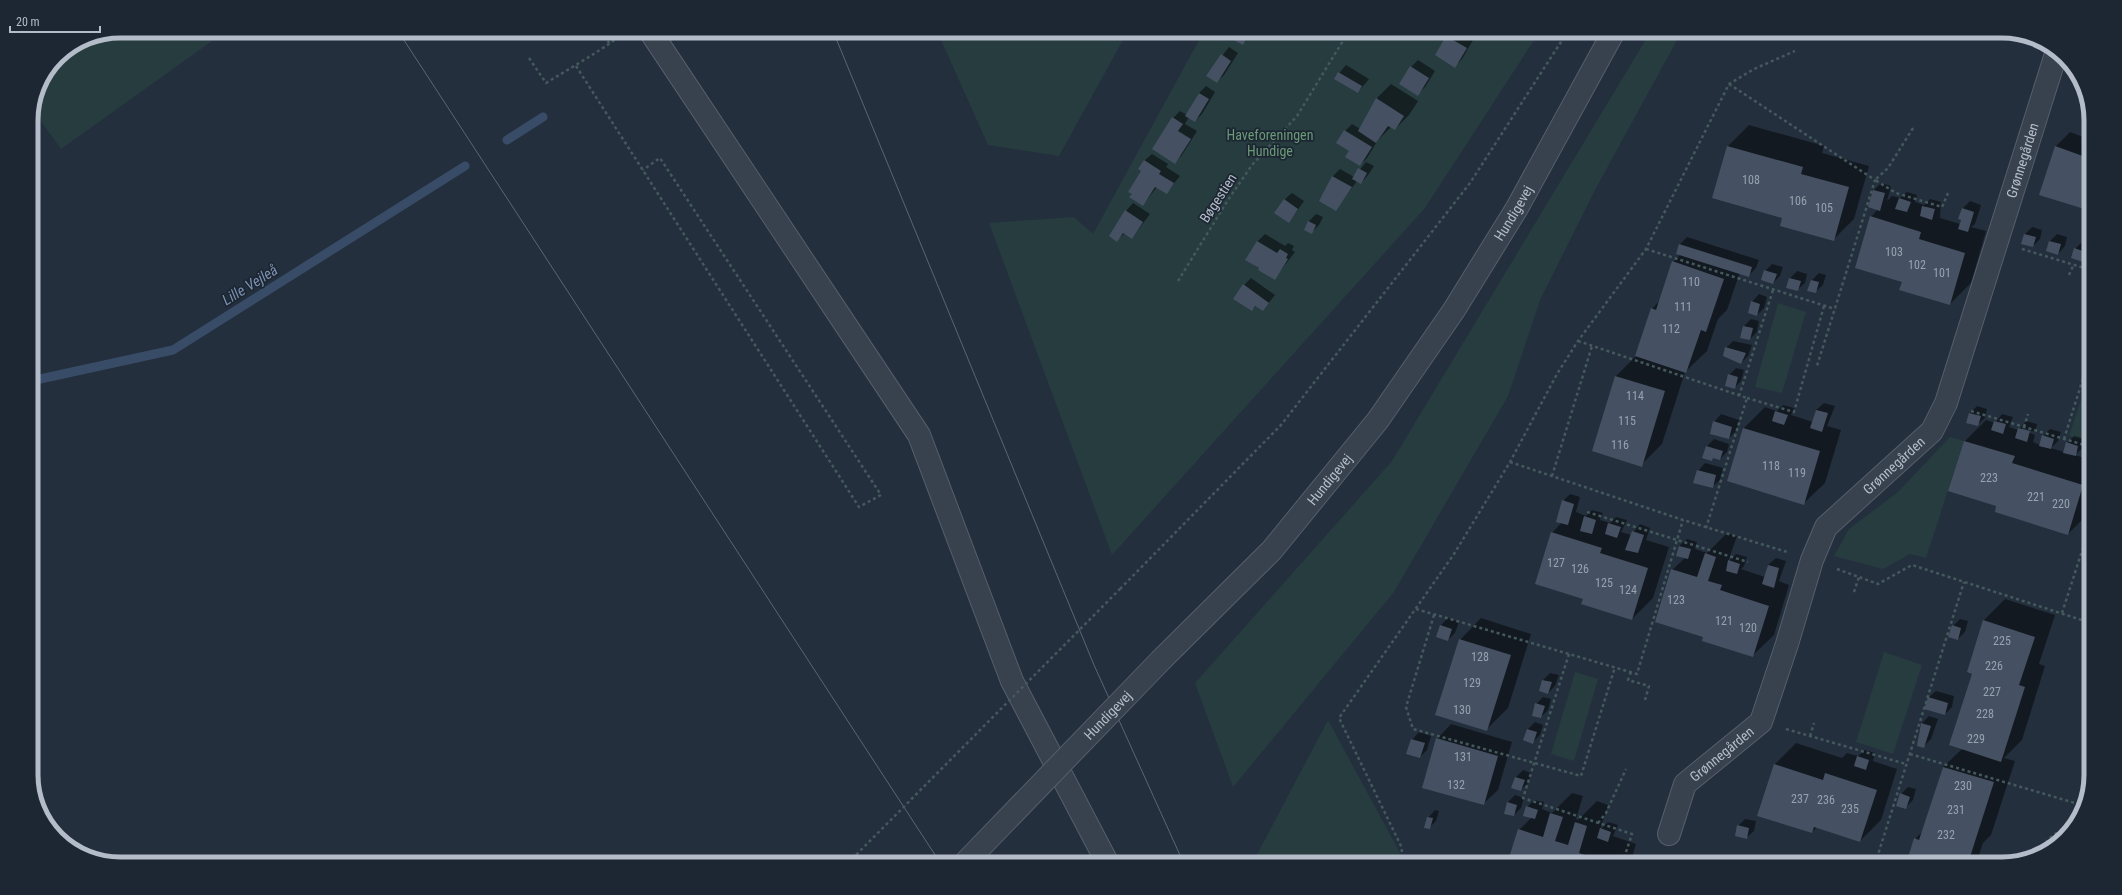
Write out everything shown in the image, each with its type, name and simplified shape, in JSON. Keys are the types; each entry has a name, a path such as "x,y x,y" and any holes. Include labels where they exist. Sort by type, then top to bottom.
{"street":[{"path":"655,38 919,434 1012,681 1104,857"},
{"name":"Hundigevej","path":"971,857 1162,659 1272,550 1378,420 1454,310 1517,208 1610,38"},
{"name":"Grønnegården","path":"1669,834 1685,784 1761,722 1787,644 1812,560 1826,527 1932,431 1946,403 1995,241 2055,57"}],"path":[{"path":"606,38 609,43"},
{"path":"529,58 546,83 576,66 616,38"},
{"name":"Bøgestien","path":"1178,281 1228,200 1252,165 1297,116 1345,38"},
{"path":"854,857 1281,425 1470,183 1563,38"},
{"path":"1401,857 1402,848 1339,718 1454,554 1510,462 1557,374 1578,341 1646,249 1729,84 1754,69 1795,51"},
{"path":"576,66 859,507 880,495 660,158 643,170"},
{"path":"1729,84 1896,193 1942,207 1948,193"},
{"path":"1817,366 1875,180 1888,168 1913,128"},
{"path":"1995,241 2084,268"},
{"path":"1646,249 1835,309"},
{"path":"2069,275 2074,264"},
{"path":"1739,396 1773,290"},
{"path":"1578,341 1739,396 1794,412 1824,306"},
{"path":"1552,476 1592,346"},
{"path":"2064,439 2084,375"},
{"path":"1706,528 1747,398"},
{"path":"1946,403 2084,445"},
{"path":"2024,427 2028,414"},
{"path":"1587,512 1748,562"},
{"path":"1416,609 1637,674 1682,520"},
{"path":"2062,613 2084,545"},
{"path":"1854,592 1859,577"},
{"path":"1877,857 1964,582"},
{"path":"1434,615 1406,707 1413,729 1581,776 1615,667"},
{"path":"1570,654 1523,798 1632,834 1624,857"},
{"path":"1631,672 1628,680 1649,686 1645,700"},
{"path":"1761,722 1906,764"},
{"path":"1810,736 1814,723"},
{"path":"1910,754 2079,804"},
{"path":"1598,823 1606,813 1626,769"},
{"path":"2043,846 2055,834 2064,829"}],"green space":[{"path":"115,38 216,38 61,149 38,117 38,115 42,94 49,79 58,66 74,52 94,42"},
{"path":"940,38 1124,38 1059,156 988,145"},
{"name":"Haveforeningen Hundige","path":"1200,38 1535,38 1425,208 1112,555 989,223 1074,217 1093,234"},
{"path":"1647,38 1678,38 1595,190 1540,300 1508,396 1394,592 1233,787 1195,683 1392,461"},
{"path":"1778,303 1806,312 1782,393 1755,387"},
{"path":"2084,391 2084,441 2069,436"},
{"path":"1950,437 1964,441 1926,558 1910,554 1883,569 1834,556 1849,529 1898,492"},
{"path":"1884,652 1922,665 1893,754 1856,742"},
{"path":"1575,672 1598,679 1574,761 1551,754"},
{"path":"1328,720 1402,857 1256,857"}],"building":[{"path":"1230,38 1247,38 1243,45"},
{"path":"1445,38 1450,38 1467,48 1455,68 1435,55"},
{"path":"1221,54 1231,61 1217,83 1206,76"},
{"path":"1410,66 1429,78 1418,96 1399,84"},
{"path":"1338,72 1362,86 1358,93 1334,79"},
{"path":"1199,93 1209,99 1195,122 1185,116"},
{"path":"1376,98 1404,116 1395,130 1388,126 1376,143 1358,131"},
{"path":"1172,117 1183,124 1178,131 1191,139 1175,164 1152,149"},
{"path":"1344,130 1372,147 1360,166 1345,157 1349,151 1336,143"},
{"path":"1727,146 1803,167 1801,174 1849,187 1834,241 1780,226 1782,218 1712,198"},
{"path":"2055,146 2084,156 2084,209 2039,195"},
{"path":"1144,160 1161,171 1159,174 1174,183 1167,194 1155,187 1143,206 1129,197 1132,194 1128,192 1141,171 1138,169"},
{"path":"1358,168 1367,173 1361,184 1352,179"},
{"path":"1332,176 1352,187 1336,211 1319,201"},
{"path":"1873,190 1885,193 1880,211 1868,207"},
{"path":"1899,198 1911,202 1907,212 1895,209"},
{"path":"1284,199 1298,209 1289,223 1274,213"},
{"path":"1922,206 1935,209 1932,220 1920,216"},
{"path":"1962,208 1974,212 1968,232 1958,229 1961,220 1958,219"},
{"path":"1125,210 1143,222 1132,239 1123,233 1117,242 1109,236"},
{"path":"1870,216 1921,232 1919,239 1965,253 1950,305 1899,290 1902,282 1855,268"},
{"path":"1308,221 1316,225 1312,234 1304,230"},
{"path":"2024,234 2036,237 2033,247 2021,244"},
{"path":"1257,241 1277,253 1280,249 1288,254 1286,258 1288,259 1275,280 1245,260"},
{"path":"2049,241 2061,244 2058,255 2046,251"},
{"path":"1679,244 1752,267 1749,277 1676,254"},
{"path":"2074,248 2084,251 2083,262 2071,258"},
{"path":"1672,261 1724,279 1706,332 1701,330 1686,373 1635,356 1651,308 1656,310"},
{"path":"1764,270 1777,274 1773,284 1761,280"},
{"path":"1789,278 1801,281 1798,291 1786,288"},
{"path":"1811,280 1819,282 1816,293 1807,291"},
{"path":"1243,284 1269,303 1263,311 1255,306 1252,311 1233,299"},
{"path":"1751,301 1760,304 1757,316 1748,313"},
{"path":"1743,326 1753,328 1750,340 1740,338"},
{"path":"1725,347 1746,353 1741,364 1723,356"},
{"path":"1728,374 1738,377 1735,389 1725,386"},
{"path":"1615,376 1665,391 1642,467 1592,451"},
{"path":"1816,410 1828,413 1822,432 1810,428"},
{"path":"1775,411 1788,415 1784,425 1772,421"},
{"path":"1969,413 1981,416 1978,426 1966,423"},
{"path":"1713,421 1732,427 1729,439 1710,434"},
{"path":"1994,421 2006,424 2003,434 1991,430"},
{"path":"1743,428 1820,451 1804,505 1727,481"},
{"path":"2018,428 2030,431 2027,442 2015,438"},
{"path":"2042,435 2054,439 2051,449 2039,446"},
{"path":"1964,441 2015,456 2012,463 2083,485 2068,535 1995,512 1996,506 1948,491"},
{"path":"2066,442 2078,446 2076,456 2063,453"},
{"path":"1706,446 1723,451 1720,460 1713,458 1712,461 1702,458"},
{"path":"1697,470 1716,475 1713,488 1693,483"},
{"path":"1562,500 1574,504 1568,525 1556,522"},
{"path":"1584,516 1596,520 1592,534 1580,531"},
{"path":"1608,523 1621,527 1617,538 1605,534"},
{"path":"1632,531 1644,535 1638,553 1625,550"},
{"path":"1551,532 1602,548 1600,553 1648,568 1632,620 1581,604 1583,599 1535,584"},
{"path":"1679,546 1691,549 1688,559 1676,556"},
{"path":"1705,553 1716,557 1708,581 1722,585 1720,590 1769,606 1753,657 1702,641 1703,637 1655,622 1671,569 1697,577"},
{"path":"1728,560 1740,564 1737,574 1726,571"},
{"path":"1768,565 1779,568 1774,588 1762,584"},
{"path":"1983,620 2035,637 2019,685 2025,687 2001,762 1949,745 1972,674 1967,672"},
{"path":"1440,625 1452,629 1448,641 1436,637"},
{"path":"1952,625 1961,628 1958,640 1948,637"},
{"path":"1459,639 1511,655 1487,731 1435,715"},
{"path":"1542,680 1552,682 1548,694 1539,691"},
{"path":"1928,697 1948,703 1945,715 1924,709"},
{"path":"1535,703 1545,706 1541,718 1532,716"},
{"path":"1921,723 1931,726 1924,748 1917,746"},
{"path":"1527,729 1537,732 1533,744 1523,740"},
{"path":"1436,738 1498,756 1484,805 1422,788"},
{"path":"1411,739 1425,743 1420,758 1406,754"},
{"path":"1857,756 1869,760 1866,770 1854,766"},
{"path":"1774,764 1823,780 1825,773 1877,790 1860,842 1814,827 1812,833 1757,816"},
{"path":"1943,767 1994,782 1970,857 1908,857 1914,838 1919,840"},
{"path":"1515,777 1525,780 1521,791 1511,788"},
{"path":"1900,793 1910,797 1906,809 1896,806"},
{"path":"1507,802 1517,805 1514,816 1504,814"},
{"path":"1526,806 1538,810 1535,819 1523,816"},
{"path":"1550,813 1563,817 1555,841 1568,845 1575,822 1587,826 1579,853 1591,857 1509,857 1518,829 1543,837"},
{"path":"1427,817 1433,818 1430,829 1424,828"},
{"path":"1737,825 1749,828 1747,839 1735,836"},
{"path":"1600,828 1611,832 1608,842 1597,838"}],"waterway":[{"name":"Lille Vejleå","path":"507,140 543,117"},
{"name":"Lille Vejleå","path":"38,379 173,350 465,166"}],"tram line":[{"path":"403,38 936,857"},
{"path":"836,38 1094,665 1181,857"}]}
